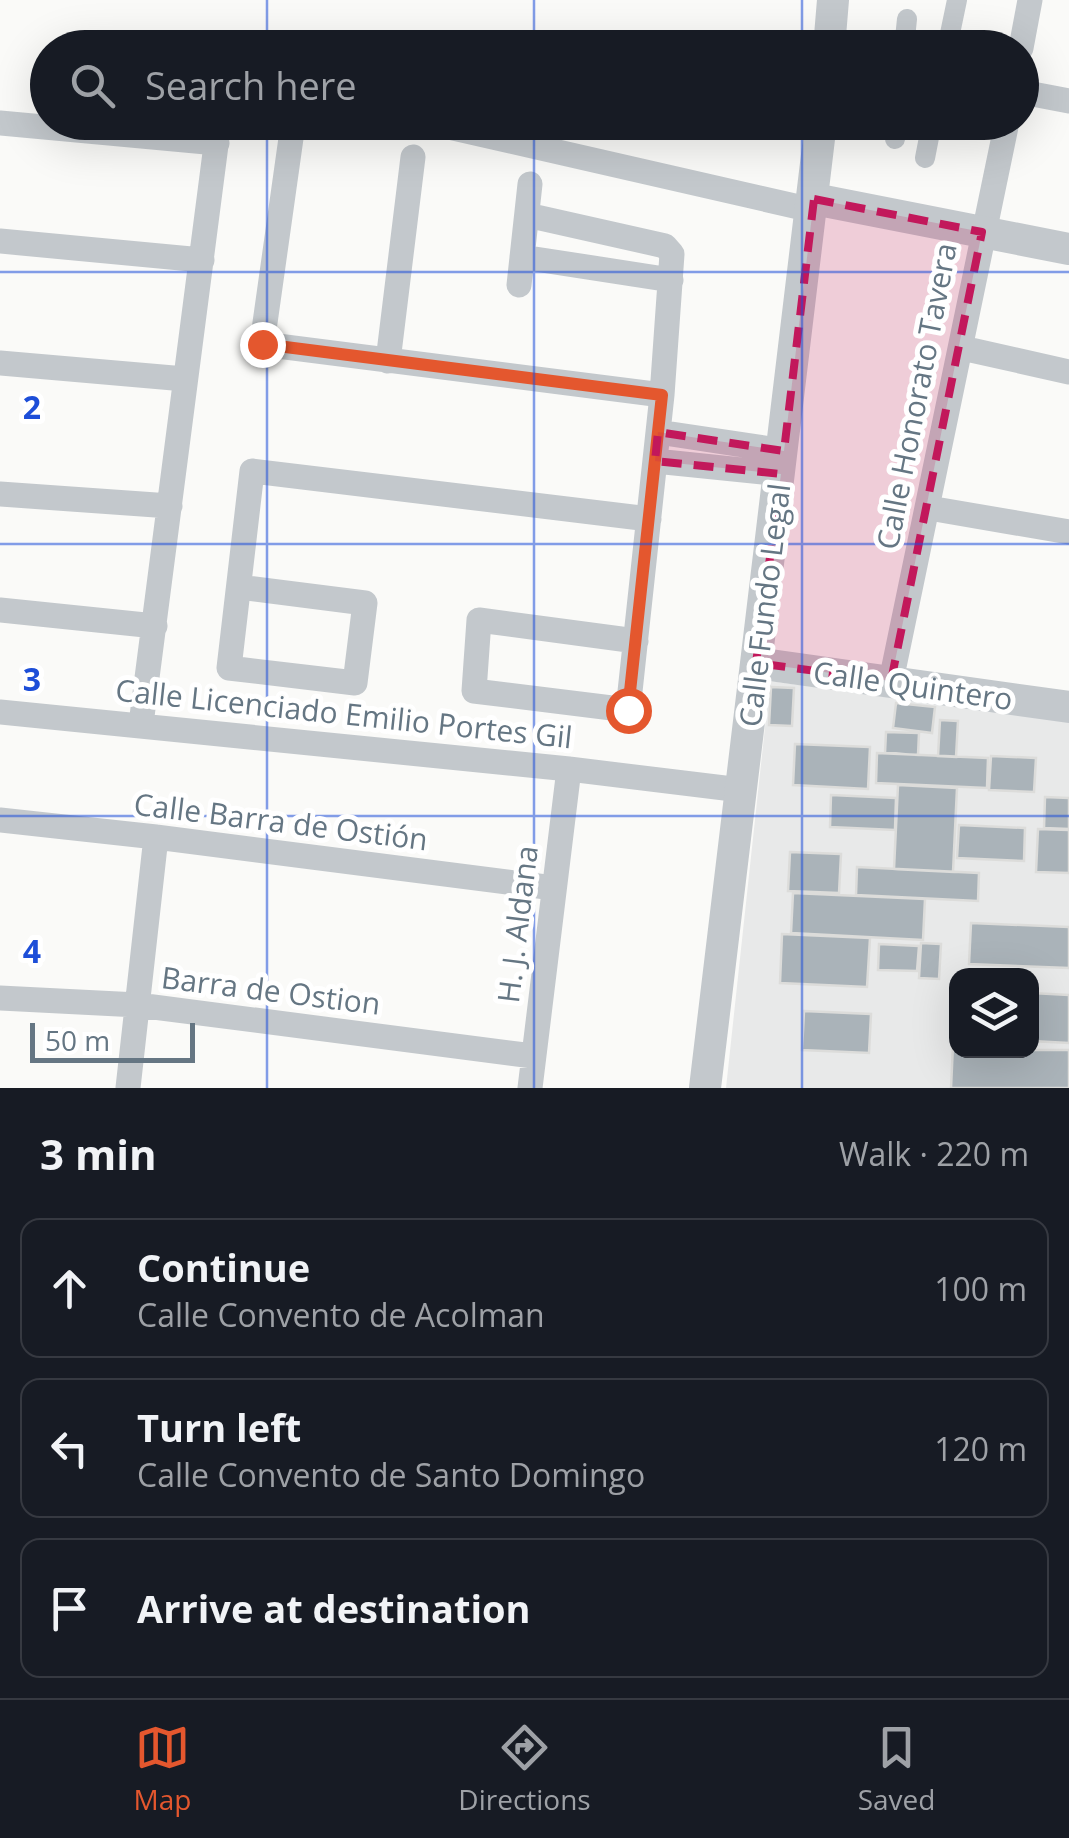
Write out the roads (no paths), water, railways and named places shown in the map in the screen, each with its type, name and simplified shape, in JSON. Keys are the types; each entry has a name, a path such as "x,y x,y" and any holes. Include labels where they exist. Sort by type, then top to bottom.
{"street":[{"path":"831,30 834,0"},
{"path":"951,30 957,0"},
{"path":"1024,30 1030,0"},
{"path":"906,30 907,20"},
{"path":"1039,95 1069,101"},
{"path":"0,123 30,124"},
{"path":"140,724 217,140"},
{"path":"291,140 262,344 662,395"},
{"path":"512,140 813,204 1069,249"},
{"name":"Calle Fundo Legal","path":"705,1088 820,140"},
{"path":"925,158 928,140"},
{"name":"Calle Honorato Tavera","path":"890,682 1002,140"},
{"path":"388,360 413,157"},
{"path":"519,285 530,184"},
{"path":"526,215 665,246 672,254 662,395 636,641 628,710 474,690 479,620 636,641"},
{"path":"0,241 202,260"},
{"path":"522,257 671,280"},
{"path":"962,348 1069,372"},
{"path":"0,363 185,380"},
{"path":"658,432 783,463"},
{"path":"655,460 783,463"},
{"path":"239,587 365,602 355,683 229,668 252,471 649,519"},
{"path":"0,494 170,506"},
{"path":"929,508 1069,532"},
{"path":"0,610 155,626"},
{"name":"Calle Quintero","path":"756,663 1069,707"},
{"name":"Calle Licenciado Emilio Portes Gil","path":"0,712 741,790"},
{"name":"H. J. Aldana","path":"530,1088 570,769"},
{"name":"Calle Barra de Ostión","path":"0,820 156,836 554,888"},
{"path":"128,1088 156,836"},
{"name":"Barra de Ostion","path":"0,998 138,1005 534,1056"}]}
